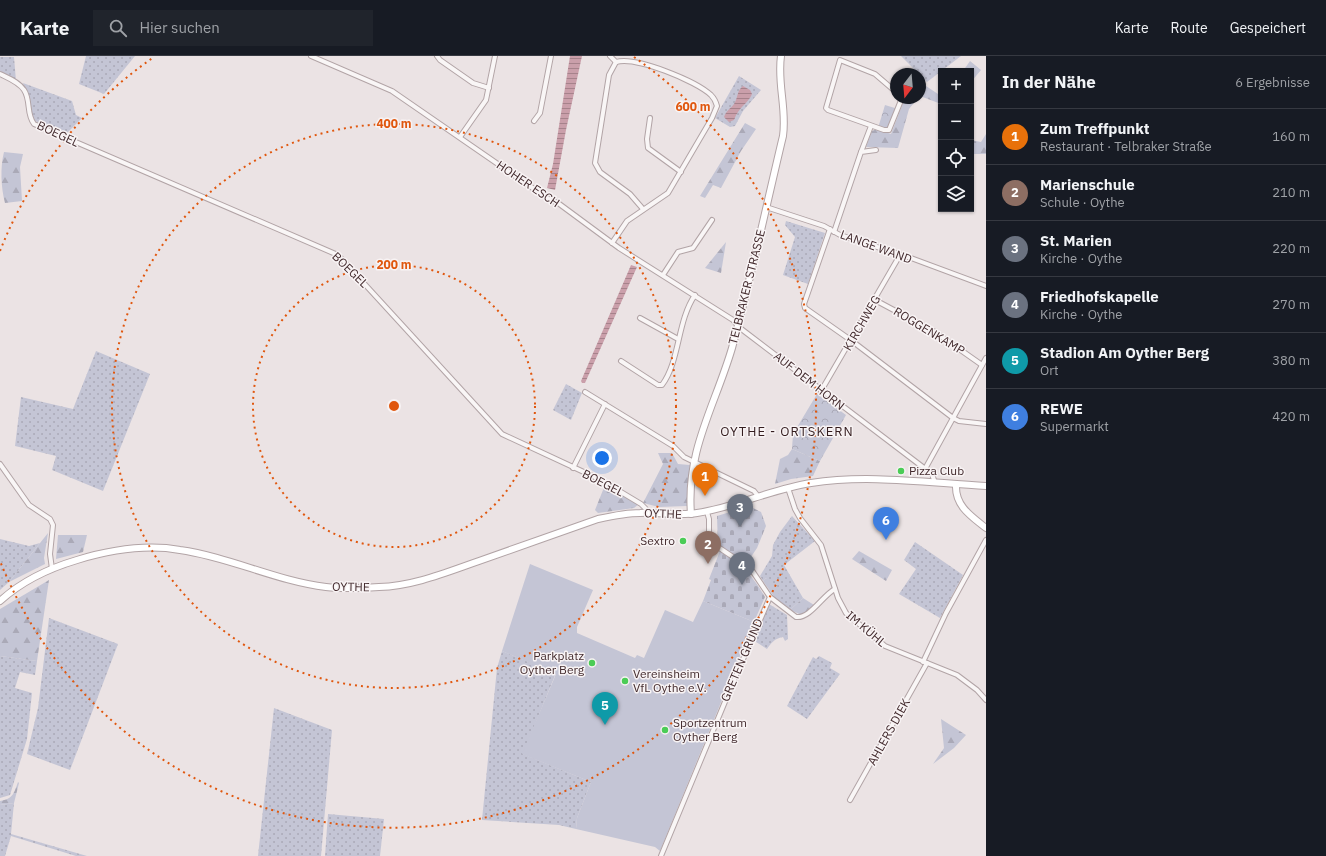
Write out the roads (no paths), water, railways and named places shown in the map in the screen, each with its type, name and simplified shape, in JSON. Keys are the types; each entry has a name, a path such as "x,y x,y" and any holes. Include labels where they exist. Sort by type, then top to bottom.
{"main road":[{"name":"TELBRAKER STRASSE","path":"691,514 690,497 694,461 699,438 724,371 738,324 785,128 780,76 781,56"},
{"name":"OYTHE","path":"0,601 20,586 52,569 82,558 115,550 148,548 178,549 208,555 300,582 325,587 382,587 431,578 598,519 622,514 691,514 707,512 788,488 811,483 848,479 986,486"},
{"path":"956,485 956,494 960,504 986,528"}],"street":[{"name":"HOHER ESCH","path":"311,56 392,91 550,200 564,207 612,243 738,324"},
{"path":"437,56 440,60 473,83 489,88"},
{"path":"460,138 486,100 495,56"},
{"path":"534,121 540,112 551,56"},
{"path":"610,56 616,62"},
{"path":"612,243 628,221 668,192 715,114 717,106 715,100 707,93 667,70 632,60 622,60 616,62 610,74 595,163 600,172 630,194 643,209"},
{"path":"890,87 875,74 840,60 826,108 870,126 889,130 900,104"},
{"name":"BOEGEL","path":"0,74 24,90 27,96 30,117 34,124 338,255 497,430 508,438 606,483 641,504 646,509 647,513"},
{"path":"650,118 647,139 648,148 681,172"},
{"path":"870,126 804,304 805,308 852,341 953,418 959,421 986,424"},
{"path":"861,152 876,150"},
{"name":"LANGE WAND","path":"766,207 986,286"},
{"path":"663,275 678,252 693,248 712,220"},
{"name":"KIRCHWEG","path":"821,391 852,341 900,255"},
{"path":"621,361 658,385 662,385 676,348 690,301 695,295"},
{"name":"ROGGENKAMP","path":"875,300 935,332 982,365"},
{"path":"640,318 678,339"},
{"name":"AUF DEM HORN","path":"738,324 740,328 821,391 926,469 932,474 935,483"},
{"path":"926,469 986,358"},
{"path":"585,392 673,446 684,457 754,491 758,496"},
{"path":"573,468 605,404"},
{"path":"0,464 29,504 50,519 53,525 50,554 52,569"},
{"name":"IM KÜHL","path":"788,488 795,509 800,518 821,545 841,606 846,613 870,635 898,653 925,662 957,676 977,690 986,700"},
{"path":"707,512 709,519 709,541 751,569 770,597 796,617 801,618 806,615 829,592 835,589"},
{"name":"AHLERS DIEK","path":"850,800 925,662 946,613 986,540"},
{"name":"GRETEN GRUND","path":"661,856 766,603 770,597"}],"place":[{"name":"Pizza Club","path":"901,471"},
{"name":"Zum Treffpunkt","path":"705,496"},
{"name":"St. Marien","path":"740,527"},
{"name":"REWE","path":"886,540"},
{"name":"Sextro","path":"683,541"},
{"name":"Marienschule","path":"708,564"},
{"name":"Friedhofskapelle","path":"742,585"},
{"name":"Parkplatz Oyther Berg","path":"592,663"},
{"name":"Vereinsheim VfL Oythe e.V.","path":"625,681"},
{"name":"Stadion Am Oyther Berg","path":"605,725"},
{"name":"Sportzentrum Oyther Berg","path":"665,730"}],"district":[{"name":"OYTHE - ORTSKERN","path":"787,431"}]}
